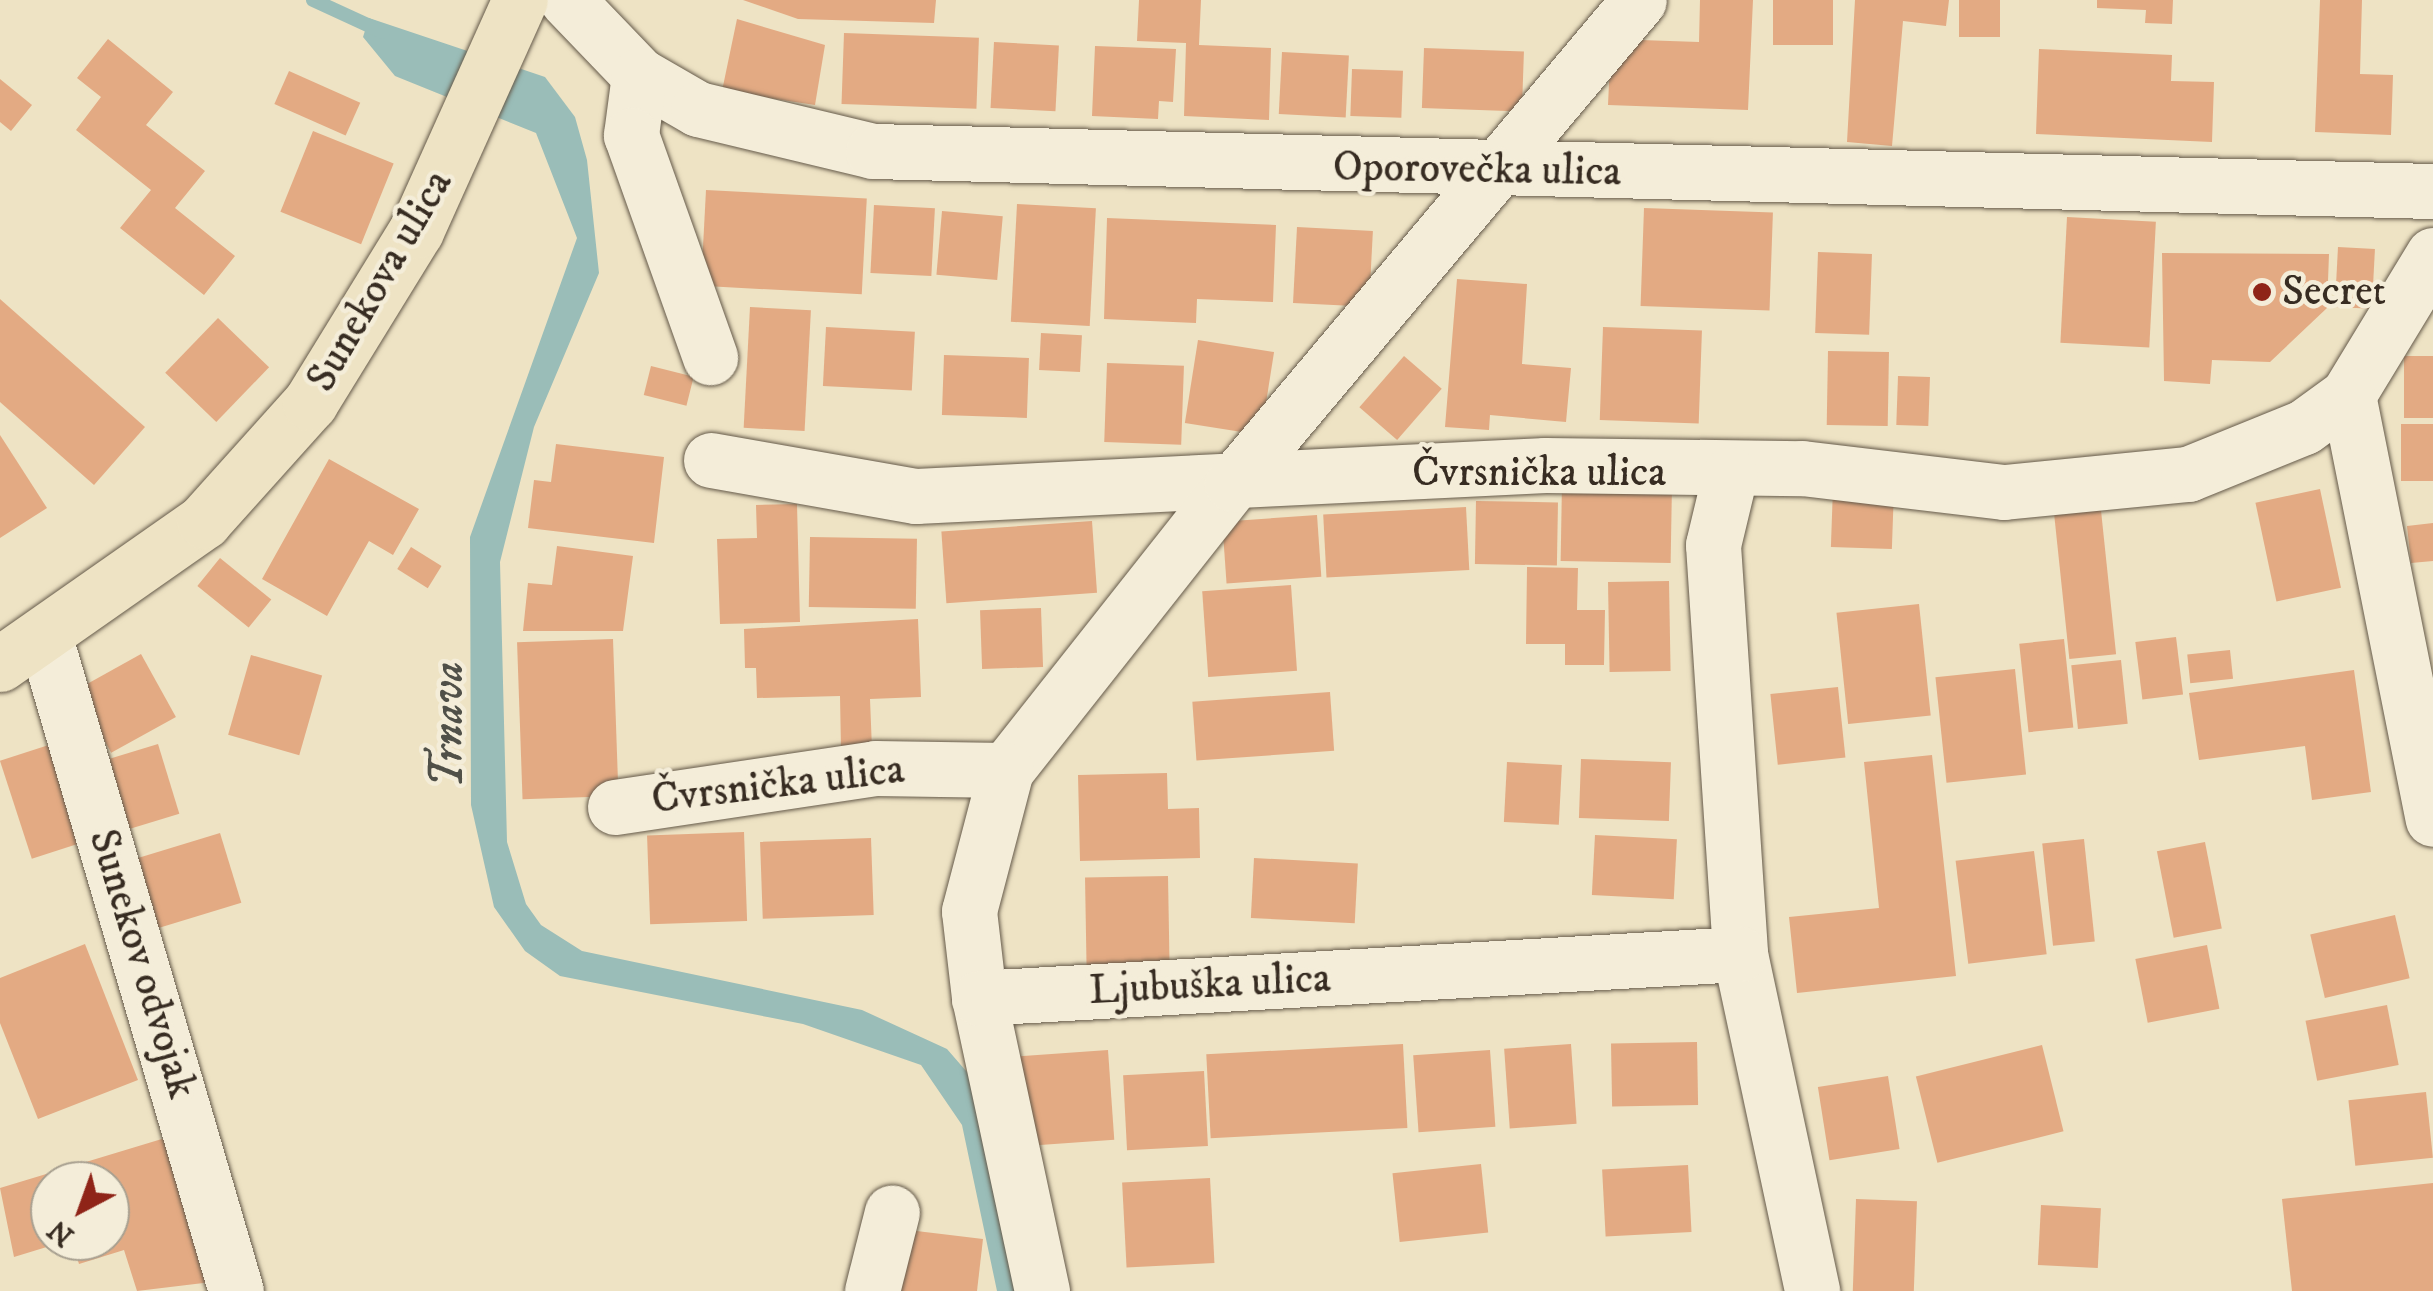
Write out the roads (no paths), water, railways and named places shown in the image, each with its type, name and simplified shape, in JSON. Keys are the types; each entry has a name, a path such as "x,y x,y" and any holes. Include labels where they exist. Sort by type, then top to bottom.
{"main road":[{"name":"Sunekova ulica","path":"23,651 204,520 310,403 376,306 471,116 504,16"}],"street":[{"name":"Oporovečka ulica","path":"567,0 639,75 740,123 874,151 1494,174 2433,191"},
{"path":"1042,1291 979,998 969,911 1006,770 1232,484 1640,0"},
{"path":"639,75 631,136 710,357"},
{"path":"2433,255 2348,395 2427,750 2433,819"},
{"name":"Čvrsnička ulica","path":"712,460 916,496 1232,484 1545,465 1730,474 1802,468 2004,492 2188,474 2304,427 2348,395"},
{"path":"1730,474 1714,545 1740,954 1812,1291"},
{"name":"Sunekov odvojak","path":"23,651 236,1291"},
{"name":"Čvrsnička ulica","path":"614,806 875,768 1006,770"},
{"name":"Ljubuška ulica","path":"979,998 1740,954"},
{"path":"872,1291 892,1212"}],"water":[{"path":"369,18 545,77 575,117 587,160 599,273 534,427 500,562 507,842 526,904 541,925 582,951 862,1010 947,1049 973,1079 1028,1291 997,1291 962,1125 921,1065 803,1024 560,976 525,951 494,907 471,805 470,537 577,238 536,133 395,76 363,37"}],"waterway":[{"name":"Trnava","path":"313,0 383,32"}],"place":[{"name":"Secret","path":"2262,292"}]}
